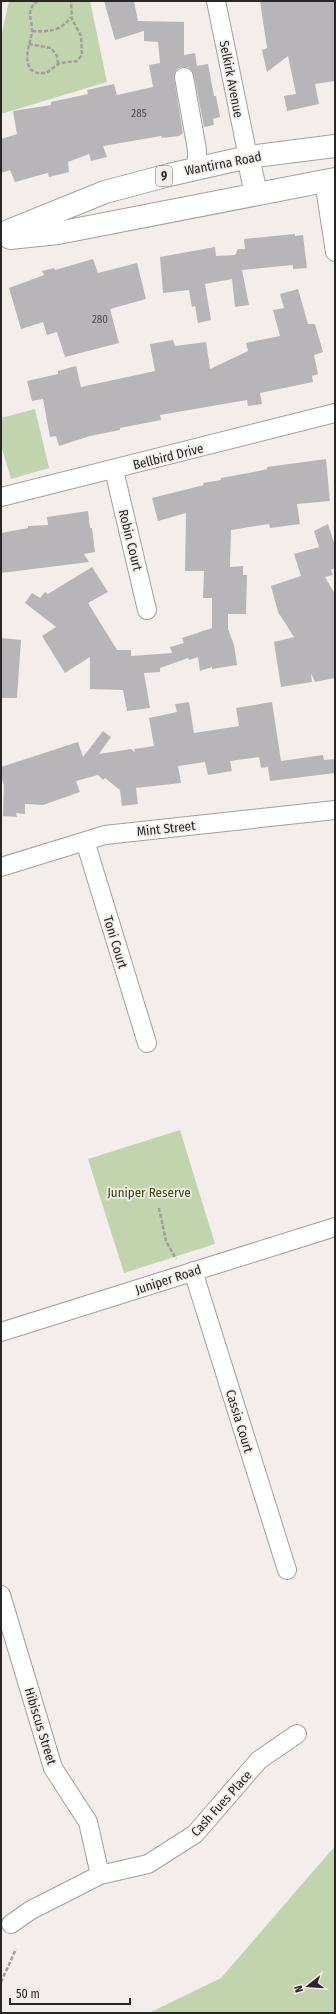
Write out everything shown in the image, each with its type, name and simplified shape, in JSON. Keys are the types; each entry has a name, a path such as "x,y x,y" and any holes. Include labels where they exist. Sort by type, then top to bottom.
{"main road":[{"name":"Wantirna Road","path":"1,234 105,192 194,168 248,157 328,147"},
{"path":"1,239 58,233 329,180 328,147"},
{"path":"248,157 256,194"}],"street":[{"name":"Selkirk Avenue","path":"216,1 248,157"},
{"path":"184,77 180,98 196,150 197,159 194,168"},
{"path":"329,180 335,252"},
{"name":"Bellbird Drive","path":"1,497 114,470 335,413"},
{"name":"Robin Court","path":"114,470 148,610"},
{"name":"Mint Street","path":"1,867 105,835 335,810"},
{"name":"Toni Court","path":"85,841 147,1043"},
{"name":"Juniper Road","path":"1,1332 335,1227"},
{"name":"Cassia Court","path":"193,1271 287,1570"},
{"name":"Hibiscus Street","path":"1,1595 54,1768 88,1822 100,1875"},
{"name":"Cash Fues Place","path":"11,1924 31,1910 100,1875 148,1864 195,1834 259,1760 297,1734"}],"path":[{"path":"38,1 33,5 30,13 32,31 27,60 29,66 34,72 46,73 54,69 58,64 77,61 82,55 82,36 71,16 71,1"},
{"path":"32,31 45,32 55,30 63,25 71,16"},
{"path":"29,44 51,48 57,56 58,64"},
{"path":"159,1208 166,1241 176,1259"},
{"path":"1,1982 16,1949"}],"green space":[{"path":"9,1 90,1 107,82 1,114 1,37"},
{"path":"35,409 49,468 11,479 1,445 1,418"},
{"name":"Juniper Reserve","path":"180,1130 215,1244 124,1273 88,1159"},
{"path":"335,1846 335,2013 149,2013 221,1978"}],"building":[{"path":"104,1 134,1 138,21 184,22 184,55 195,53 197,66 208,64 214,96 216,96 220,117 213,119 214,125 204,127 194,75 188,67 182,67 177,69 174,78 183,133 179,136 162,138 161,136 103,146 107,157 91,161 89,154 68,162 69,172 49,177 48,173 15,182 10,170 1,173 1,139 17,134 13,111 51,105 51,102 88,94 87,90 114,84 117,95 153,87 149,65 160,63 158,42 144,41 144,31 115,40"},
{"path":"260,1 335,1 335,81 315,84 319,104 287,111 284,96 296,94 288,56 267,72 262,50 267,48"},
{"path":"295,234 295,236 303,235 307,268 293,269 293,265 242,270 249,305 235,307 232,279 205,284 211,320 198,323 195,306 192,307 189,290 163,293 160,257 215,247 216,256 235,255 238,249 245,249 244,239"},
{"path":"93,259 98,273 137,263 146,299 110,309 119,343 65,357 57,332 47,335 43,322 21,329 9,288 44,275 42,271 54,268 55,270"},
{"path":"298,289 308,324 315,324 323,352 314,355 318,374 312,376 313,382 260,393 262,404 248,406 247,400 160,415 161,420 120,428 120,430 90,436 59,446 56,436 50,437 43,399 32,401 27,381 58,374 58,371 76,366 81,387 155,371 150,344 173,340 175,346 206,342 210,369 248,351 246,343 280,336 273,310 284,308 280,294"},
{"path":"326,459 330,501 297,504 300,524 270,528 269,524 231,530 230,567 243,566 243,575 247,575 246,614 228,614 228,629 234,645 237,665 212,669 212,667 200,671 198,657 189,660 188,658 160,668 160,672 144,673 150,708 127,711 123,690 90,689 90,657 65,673 42,636 56,627 25,603 32,593 40,598 45,592 48,594 92,567 108,592 88,603 117,650 131,650 131,656 172,653 170,647 184,643 182,638 212,628 212,598 203,598 204,571 185,571 186,513 158,521 152,498 204,485 203,483 221,480 221,478 267,469 267,467"},
{"path":"88,511 95,552 84,554 89,562 1,573 1,533 28,528 28,526 48,525 47,517"},
{"path":"328,524 335,546 335,568 331,570 333,575 325,577 335,594 335,678 315,682 311,673 312,682 281,687 274,642 294,637 278,612 271,586 301,576 294,554 319,547 314,531"},
{"path":"1,638 21,640 17,698 1,698"},
{"path":"189,702 194,733 239,726 236,708 272,702 281,761 323,755 324,760 335,759 335,773 270,781 268,767 261,768 259,757 230,761 232,771 208,775 205,762 178,766 181,783 136,788 138,804 122,806 120,790 105,778 103,780 98,775 76,781 80,792 43,805 25,804 25,814 16,813 17,817 3,816 4,785 1,776 1,767 78,742 83,757 103,731 111,737 99,754 131,749 135,752 134,749 154,746 149,718 177,712 175,704"}]}
